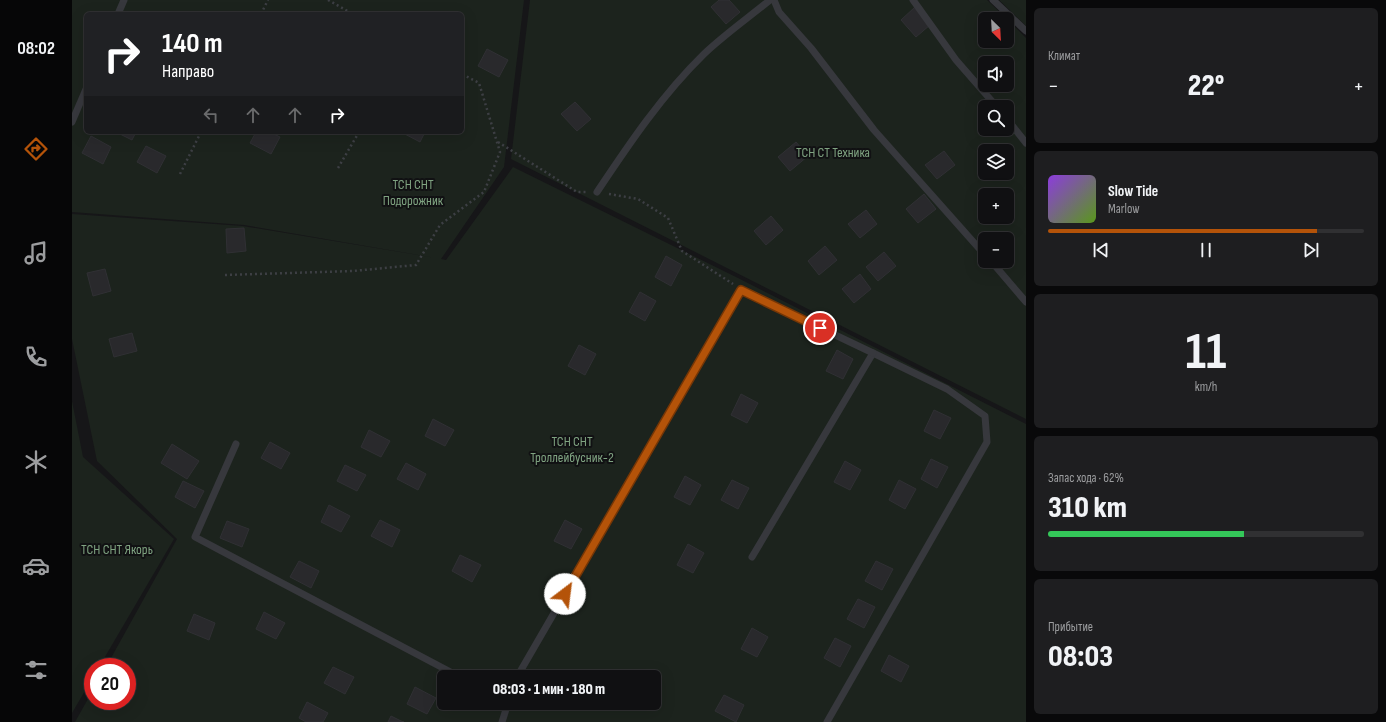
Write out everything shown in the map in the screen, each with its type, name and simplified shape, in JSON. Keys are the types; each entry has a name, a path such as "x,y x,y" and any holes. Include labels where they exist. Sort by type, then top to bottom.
{"lane":[{"path":"119,12 124,0"},
{"path":"596,192 636,134 681,78 705,54 770,0"},
{"path":"774,0 779,12 811,48 874,130 978,247"},
{"path":"913,0 956,60 991,100"},
{"path":"993,0 1026,31"},
{"path":"72,122 84,94"},
{"path":"1014,128 1026,143"},
{"path":"997,268 1026,302"},
{"path":"521,670 741,290 947,389 985,416 987,442 827,722"},
{"path":"752,557 873,353"},
{"path":"236,444 195,537 447,670"},
{"path":"502,722 506,710"}],"path":[{"path":"262,12 268,0"},
{"path":"328,0 349,12"},
{"path":"225,276 352,271 416,265 440,225 484,192 500,152 479,83 464,75"},
{"path":"180,174 200,134"},
{"path":"338,168 358,134"},
{"path":"497,141 578,192 596,192 638,199 668,218 682,251 741,290"}],"green space":[{"name":"ТСН СНТ Троллейбусник-2","path":"72,0 524,0 504,167 441,259 446,260 513,167 738,278 1026,424 1026,722 75,722 84,706 84,710 136,710 136,658 111,658 177,539 97,461 72,339 72,214 243,226 436,258 244,225 72,212"},
{"name":"ТСН СТ Техника","path":"530,0 987,0 1000,12 978,12 978,48 1014,48 1014,26 1026,38 1026,419 511,159"},
{"path":"999,0 1026,0 1026,26 1014,14 1014,12 1011,12"},
{"name":"ТСН СНТ Якорь","path":"72,401 83,457 174,539 104,658 84,658 84,692 72,713"}],"building":[{"path":"719,0 729,0 740,12 726,24 711,7"},
{"path":"915,7 930,25 916,37 901,20"},
{"path":"487,49 508,60 499,77 478,66"},
{"path":"575,102 591,119 577,131 561,114"},
{"path":"120,134 135,134 132,140"},
{"path":"255,134 274,134 280,137 271,154 250,143"},
{"path":"405,134 424,134 420,142"},
{"path":"91,136 111,147 103,164 82,153"},
{"path":"796,142 808,156 790,171 778,157"},
{"path":"146,146 166,156 157,173 137,162"},
{"path":"944,151 955,165 937,179 925,165"},
{"path":"924,194 936,209 918,223 906,209"},
{"path":"866,210 877,224 860,238 848,224"},
{"path":"771,216 783,230 766,245 754,231"},
{"path":"244,228 246,251 227,253 226,229"},
{"path":"825,246 837,260 819,275 808,261"},
{"path":"884,252 896,266 878,281 866,267"},
{"path":"666,256 682,265 671,286 655,277"},
{"path":"105,269 111,291 93,296 87,273"},
{"path":"860,274 871,289 854,303 842,289"},
{"path":"640,292 656,301 645,321 629,312"},
{"path":"132,333 137,351 114,357 109,339"},
{"path":"579,345 596,354 585,375 568,366"},
{"path":"837,350 853,359 843,379 826,371"},
{"path":"741,394 758,403 747,423 731,415"},
{"path":"934,410 951,418 940,439 924,431"},
{"path":"433,419 454,430 445,446 425,436"},
{"path":"369,430 390,441 381,457 361,447"},
{"path":"270,442 290,453 281,469 261,458"},
{"path":"172,444 199,461 187,479 161,463"},
{"path":"931,459 948,467 937,488 921,479"},
{"path":"845,461 861,470 850,490 834,482"},
{"path":"406,463 426,474 418,490 397,479"},
{"path":"345,465 366,475 357,491 337,481"},
{"path":"685,476 701,485 690,505 674,497"},
{"path":"732,480 749,488 738,509 721,500"},
{"path":"899,480 916,489 905,509 889,500"},
{"path":"183,481 204,491 195,508 175,497"},
{"path":"329,505 350,516 341,532 321,522"},
{"path":"380,520 400,530 392,547 371,536"},
{"path":"565,520 582,529 571,549 554,541"},
{"path":"227,521 249,529 242,547 220,538"},
{"path":"688,544 704,553 693,573 677,565"},
{"path":"460,555 481,565 472,582 452,571"},
{"path":"299,561 319,571 311,588 290,577"},
{"path":"876,561 893,569 882,590 865,581"},
{"path":"858,599 875,607 864,628 847,619"},
{"path":"264,612 285,623 276,639 256,629"},
{"path":"194,614 215,623 209,640 187,631"},
{"path":"752,628 768,637 757,657 741,649"},
{"path":"835,638 851,646 840,667 824,658"},
{"path":"889,655 909,666 901,682 881,671"},
{"path":"333,667 354,677 345,694 324,683"},
{"path":"415,687 436,698 427,714 407,704"},
{"path":"724,695 744,705 736,722 715,711"},
{"path":"307,702 328,713 323,722 306,722 299,718"},
{"path":"391,716 401,721 404,722 388,722"}],"route":[{"path":"565,594 741,290 820,328"}],"park label":[{"name":"ТСН СНТ Подорожник","path":"413,192"}]}
